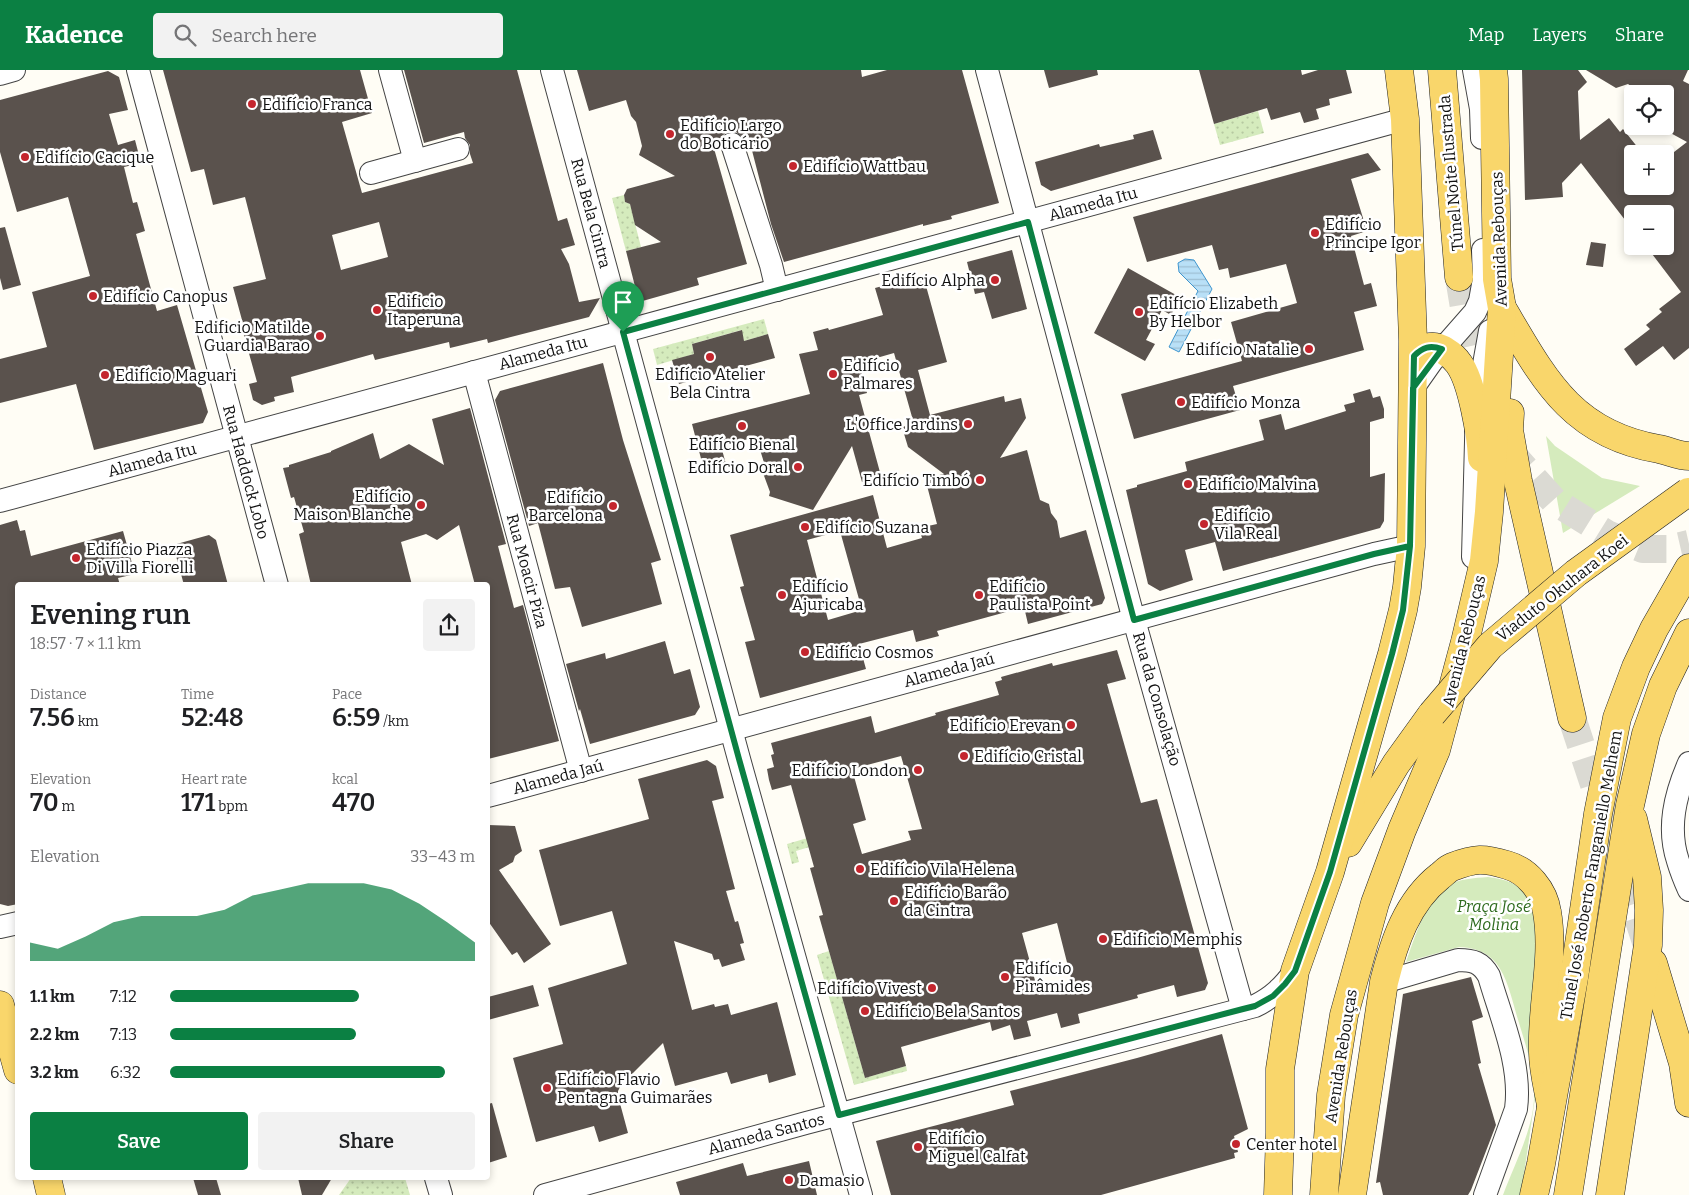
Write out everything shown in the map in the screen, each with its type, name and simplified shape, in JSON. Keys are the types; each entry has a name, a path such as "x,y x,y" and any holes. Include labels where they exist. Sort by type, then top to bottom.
{"main road":[{"path":"1278,1195 1280,1069 1295,971 1330,872 1401,619 1407,587 1410,546 1414,356 1405,119 1399,70"},
{"name":"Túnel Noite Ilustrada","path":"1442,70 1460,277"},
{"name":"Avenida Rebouças","path":"1324,1195 1331,1095 1344,1015 1374,903 1436,750 1465,642 1484,561 1489,512 1502,308 1497,279 1489,72"},
{"path":"1502,308 1539,371 1562,399 1591,425 1639,446 1689,456"},
{"path":"1414,356 1419,350 1431,346 1442,349 1460,365 1472,400 1476,419 1482,456 1481,498 1489,512"},
{"path":"1500,352 1512,379 1509,430 1518,481 1572,718"},
{"name":"Viaduto Okuhara Koei","path":"1330,872 1396,764 1432,714 1490,646 1576,573 1688,492"},
{"name":"Túnel José Roberto Fanganiello Melhem","path":"1534,1195 1574,978 1598,814 1618,718 1636,667 1650,636 1689,568"},
{"name":"Túnel José Roberto Fanganiello Melhem","path":"1568,1195 1630,805 1646,734 1663,686 1689,633"},
{"path":"1610,1195 1648,936 1647,877 1630,805"},
{"path":"1352,1195 1384,982 1391,953 1414,902 1428,885 1449,868 1473,859 1492,860 1513,867 1529,877 1540,892 1547,910 1550,934 1543,1054 1551,1105"},
{"path":"1652,963 1686,1069 1689,1103"},
{"path":"0,1005 15,1059"},
{"path":"48,1180 52,1195"}],"street":[{"path":"0,74 14,70"},
{"name":"Rua Haddock Lobo","path":"138,70 275,582"},
{"path":"390,70 415,161"},
{"name":"Rua Bela Cintra","path":"552,70 731,729 861,1195"},
{"name":"Rua da Consolação","path":"987,70 1134,620 1243,1009"},
{"path":"1413,388 1442,349 1475,312 1480,301 1484,279 1481,109 1489,72"},
{"name":"Alameda Itu","path":"0,501 1405,119"},
{"path":"732,144 771,265 777,290"},
{"path":"372,173 458,149"},
{"path":"1436,750 1462,628 1474,560 1476,403 1491,326 1497,279"},
{"name":"Rua Moacir Piza","path":"474,372 580,771"},
{"name":"Alameda Jaú","path":"490,795 1374,554 1410,546"},
{"path":"1689,764 1674,805 1672,834 1677,861 1689,890"},
{"path":"0,927 15,924"},
{"path":"1384,982 1458,960 1478,963 1484,968 1488,976 1514,1064 1518,1098 1516,1109 1485,1195"},
{"name":"Alameda Santos","path":"545,1195 839,1115 1255,1006 1273,996 1295,971"},
{"path":"437,1180 441,1195"}],"green space":[{"path":"1258,111 1264,133 1220,145 1214,124"},
{"path":"624,195 625,202 630,204 641,247 626,251 612,198"},
{"path":"764,319 768,334 744,341 741,330 692,344 694,354 657,365 653,349"},
{"path":"1546,436 1555,446 1602,478 1640,486 1563,533"},
{"path":"821,834 823,843 796,851 799,862 792,864 787,844"},
{"name":"Praça José Molina","path":"1488,877 1512,883 1528,896 1539,910 1536,1091 1521,1195 1503,1195 1531,1120 1534,1084 1527,1048 1506,980 1496,963 1488,956 1474,949 1464,947 1406,962 1421,921 1439,892 1446,886 1456,882"},
{"path":"829,951 865,1078 906,1066 907,1071 854,1085 817,955"},
{"path":"350,1180 406,1180 410,1195 339,1195"}],"water":[{"path":"1185,259 1194,260 1212,289 1179,352 1169,347 1198,291 1179,272 1178,263"}],"building":[{"path":"163,70 360,70 372,113 342,122 362,193 473,163 470,145 465,138 464,132 424,143 404,70 517,70 558,221 567,218 575,245 561,249 569,264 579,302 600,298 589,317 488,343 487,339 450,348 449,342 375,360 373,354 291,377 294,392 274,397 275,401 262,405 253,400 249,384 257,382 233,287 266,279 245,197 213,205 204,169 191,172","holes":["379,222 388,257 341,270 332,235"]},
{"path":"577,70 861,70 862,77 887,70 962,70 999,203 951,216 952,219 923,226 923,224 784,262 771,224 748,135 742,137 735,131 728,131 722,136 719,143 713,145 747,264 697,278 699,285 639,302 626,251 661,242 635,225 630,204 625,202 624,195 627,189 675,176 639,155 642,146 636,122 631,116 626,100 589,111"},
{"path":"1044,70 1097,70 1098,75 1049,88"},
{"path":"1199,70 1301,70 1302,75 1318,70 1346,70 1352,93 1329,99 1330,105 1316,109 1319,119 1304,123 1300,112 1271,120 1267,108 1214,124"},
{"path":"1522,70 1578,70 1587,82 1578,91 1580,140 1609,118 1620,132 1623,129 1624,135 1628,135 1636,145 1624,145 1624,195 1674,195 1674,152 1687,142 1674,135 1674,85 1628,84 1616,88 1586,70 1688,70 1683,81 1689,84 1689,348 1674,360 1663,346 1636,366 1624,349 1650,329 1646,325 1662,312 1659,309 1681,292 1653,255 1674,255 1674,205 1624,205 1624,219 1581,163 1562,183 1563,197 1525,200"},
{"path":"108,71 119,77 128,110 109,114 118,145 135,140 141,163 124,167 133,203 137,202 145,231 136,234 157,311 177,305 208,412 203,423 94,450 76,384 0,403 0,359 47,347 32,292 90,276 68,197 17,212 0,152 0,100"},
{"path":"1153,130 1162,159 1051,191 1041,185 1035,162 1099,144 1100,147 1134,139 1133,135"},
{"path":"1368,153 1381,170 1351,179 1367,231 1351,236 1364,285 1371,283 1377,306 1354,312 1364,350 1233,386 1240,410 1134,439 1121,394 1242,361 1231,322 1297,303 1286,264 1230,278 1228,268 1219,270 1212,245 1147,262 1133,217"},
{"path":"5,227 21,285 3,290 0,278 0,228"},
{"path":"1591,242 1606,244 1603,267 1586,265"},
{"name":"Edifício Alpha","path":"1012,250 1027,309 992,319 984,292 975,294 967,262"},
{"name":"Edifício Elizabeth By Helbor","path":"1128,268 1176,295 1179,301 1171,315 1162,310 1146,340 1155,344 1145,361 1094,333"},
{"path":"923,275 947,362 918,370 930,415 1004,396 1005,402 1021,398 1026,418 1000,458 1027,450 1040,500 1049,504 1051,513 1057,521 1060,538 1086,530 1105,598 1102,604 1028,624 1024,607 937,631 939,636 916,642 913,630 859,644 866,669 760,698 745,642 755,640 740,587 744,586 730,535 873,495 887,548 922,538 919,528 937,524 925,478 944,474 908,447 902,427 914,424 894,353 859,363 867,393 859,395 881,476 862,482 852,446 813,510 769,496 770,492 763,473 766,469 756,437 721,446 727,468 705,474 692,424 810,394 799,354 818,350 813,332 828,328 829,330 883,315 875,288","holes":["840,531 862,610 828,620 807,540"]},
{"name":"Edifício Atelier Bela Cintra","path":"742,330 744,341 768,334 775,358 679,384 672,360 694,354 692,344"},
{"path":"603,363 623,440 661,560 651,563 662,604 582,627 570,587 555,589 538,523 529,526 495,400 500,391"},
{"path":"1370,389 1373,398 1380,396 1384,409 1384,418 1370,422 1370,477 1385,473 1384,521 1380,528 1223,571 1215,542 1185,550 1193,580 1160,591 1148,584 1126,490 1137,487 1137,485 1187,471 1185,462 1264,440 1259,420 1281,414 1285,430 1346,411 1344,405 1355,402 1353,394"},
{"path":"470,408 506,544 498,546 514,608 523,605 559,741 490,758 490,582 474,582 459,525 437,540 426,534 401,542 411,582 310,582 299,534 304,532 294,497 291,498 283,468 331,452 373,433 380,459 409,444 444,465 432,419"},
{"path":"17,520 20,531 25,530 31,556 123,531 135,574 118,578 119,582 15,582 15,905 8,906 0,904 0,525"},
{"path":"209,535 216,540 227,582 183,582 173,545"},
{"path":"665,641 674,674 690,669 700,707 695,715 590,744 566,664 605,653 606,659"},
{"path":"1117,650 1126,679 1107,684 1141,803 1157,799 1208,983 1205,990 1177,997 1174,985 1137,995 1138,998 1078,1014 1080,1023 1061,1028 1057,1013 1027,1021 1031,1036 1014,1040 1010,1025 992,1031 990,1022 901,1047 906,1066 865,1078 819,916 823,915 810,868 814,867 791,785 772,790 769,780 767,769 774,767 771,755 774,754 771,743 871,716 875,733 936,715 935,713 999,695 995,682 1002,680 1001,677 1052,663 1053,666","holes":["901,756 922,829 908,831 911,840 862,854 853,824 866,820 852,769","1057,923 1073,986 1039,995 1022,933"]},
{"path":"707,760 716,766 724,798 712,801 735,889 726,891 735,922 738,921 744,943 740,944 745,960 722,967 719,959 714,960 712,954 674,941 692,1010 714,1004 715,1007 728,1004 731,1015 777,1002 796,1075 769,1083 767,1074 731,1084 727,1072 675,1086 663,1043 621,1085 618,1091 628,1133 599,1142 594,1126 536,1142 513,1058 563,1044 548,988 627,964 612,911 560,926 539,850 649,819 638,779"},
{"path":"490,825 515,826 522,851 515,856 513,862 499,870 551,944 524,963 517,952 512,955 490,924"},
{"path":"1471,977 1483,1017 1472,1021 1481,1063 1478,1064 1496,1125 1471,1190 1468,1195 1383,1195 1380,1182 1376,1183 1403,994"},
{"path":"533,985 539,1006 490,1019 490,996"},
{"path":"1222,1034 1248,1129 1234,1136 1238,1152 1234,1153 1235,1158 1101,1195 891,1195 876,1141 1014,1105 1010,1091"},
{"path":"492,1103 507,1157 490,1162 490,1104"},
{"path":"809,1161 817,1195 680,1195 676,1182 743,1163 747,1176"},
{"path":"194,1180 217,1180 221,1195 198,1195"},
{"path":"298,1180 331,1180 322,1195 302,1195"}],"tunnel":[{"path":"1459,277 1470,344 1482,396"},
{"path":"1508,447 1511,453 1554,501 1607,534 1643,549 1667,549 1689,544"},
{"path":"1572,718 1647,945"}],"place":[{"name":"Edifício Franca","path":"252,104"},
{"name":"Edifício Largo do Boticário","path":"670,134"},
{"name":"Edifício Cacique","path":"25,157"},
{"name":"Edifício Wattbau","path":"793,166"},
{"name":"Edifício Principe Igor","path":"1315,233"},
{"name":"Edifício Alpha","path":"995,280"},
{"name":"Edifício Canopus","path":"93,296"},
{"name":"Edificio Itaperuna","path":"377,310"},
{"name":"Edifício Elizabeth By Helbor","path":"1139,312"},
{"name":"Edificio Matilde Guardia Barao","path":"320,336"},
{"name":"Edifício Natalie","path":"1309,349"},
{"name":"Edifício Atelier Bela Cintra","path":"710,357"},
{"name":"Edifício Palmares","path":"833,374"},
{"name":"Edifício Maguari","path":"105,375"},
{"name":"Edifício Monza","path":"1181,402"},
{"name":"L'Office Jardins","path":"968,424"},
{"name":"Edifício Bienal","path":"742,426"},
{"name":"Edifício Doral","path":"798,467"},
{"name":"Edifício Timbó","path":"980,480"},
{"name":"Edifício Malvina","path":"1188,484"},
{"name":"Edifício Maison Blanche","path":"421,505"},
{"name":"Edifício Barcelona","path":"613,506"},
{"name":"Edifício Vila Real","path":"1204,524"},
{"name":"Edifício Suzana","path":"805,527"},
{"name":"Edifício Piazza Di Villa Fiorelli","path":"76,558"},
{"name":"Edifício Ajuricaba","path":"782,595"},
{"name":"Edifício Paulista Point","path":"979,595"},
{"name":"Edifício Cosmos","path":"805,652"},
{"name":"Edifício Erevan","path":"1071,725"},
{"name":"Edifício Cristal","path":"964,756"},
{"name":"Edifício London","path":"918,770"},
{"name":"Edifício Vila Helena","path":"860,869"},
{"name":"Edifício Barão da Cintra","path":"894,901"},
{"name":"Edificio Memphis","path":"1103,939"},
{"name":"Edifício Pirâmides","path":"1005,977"},
{"name":"Edifício Vivest","path":"932,988"},
{"name":"Edifício Bela Santos","path":"865,1011"},
{"name":"Edifício Flavio Pentagna Guimarães","path":"547,1088"},
{"name":"Center hotel","path":"1236,1144"},
{"name":"Edifício Miguel Calfat","path":"918,1147"},
{"name":"Damasio","path":"789,1180"}],"route":[{"path":"623,332 739,759 839,1115 1255,1006 1279,991 1295,971 1330,872 1392,654 1407,587 1410,546 1411,494 1413,388 1414,356 1419,350 1431,346 1442,349 1413,388 1410,546 1374,554 1134,620 1028,222 623,332"}]}
